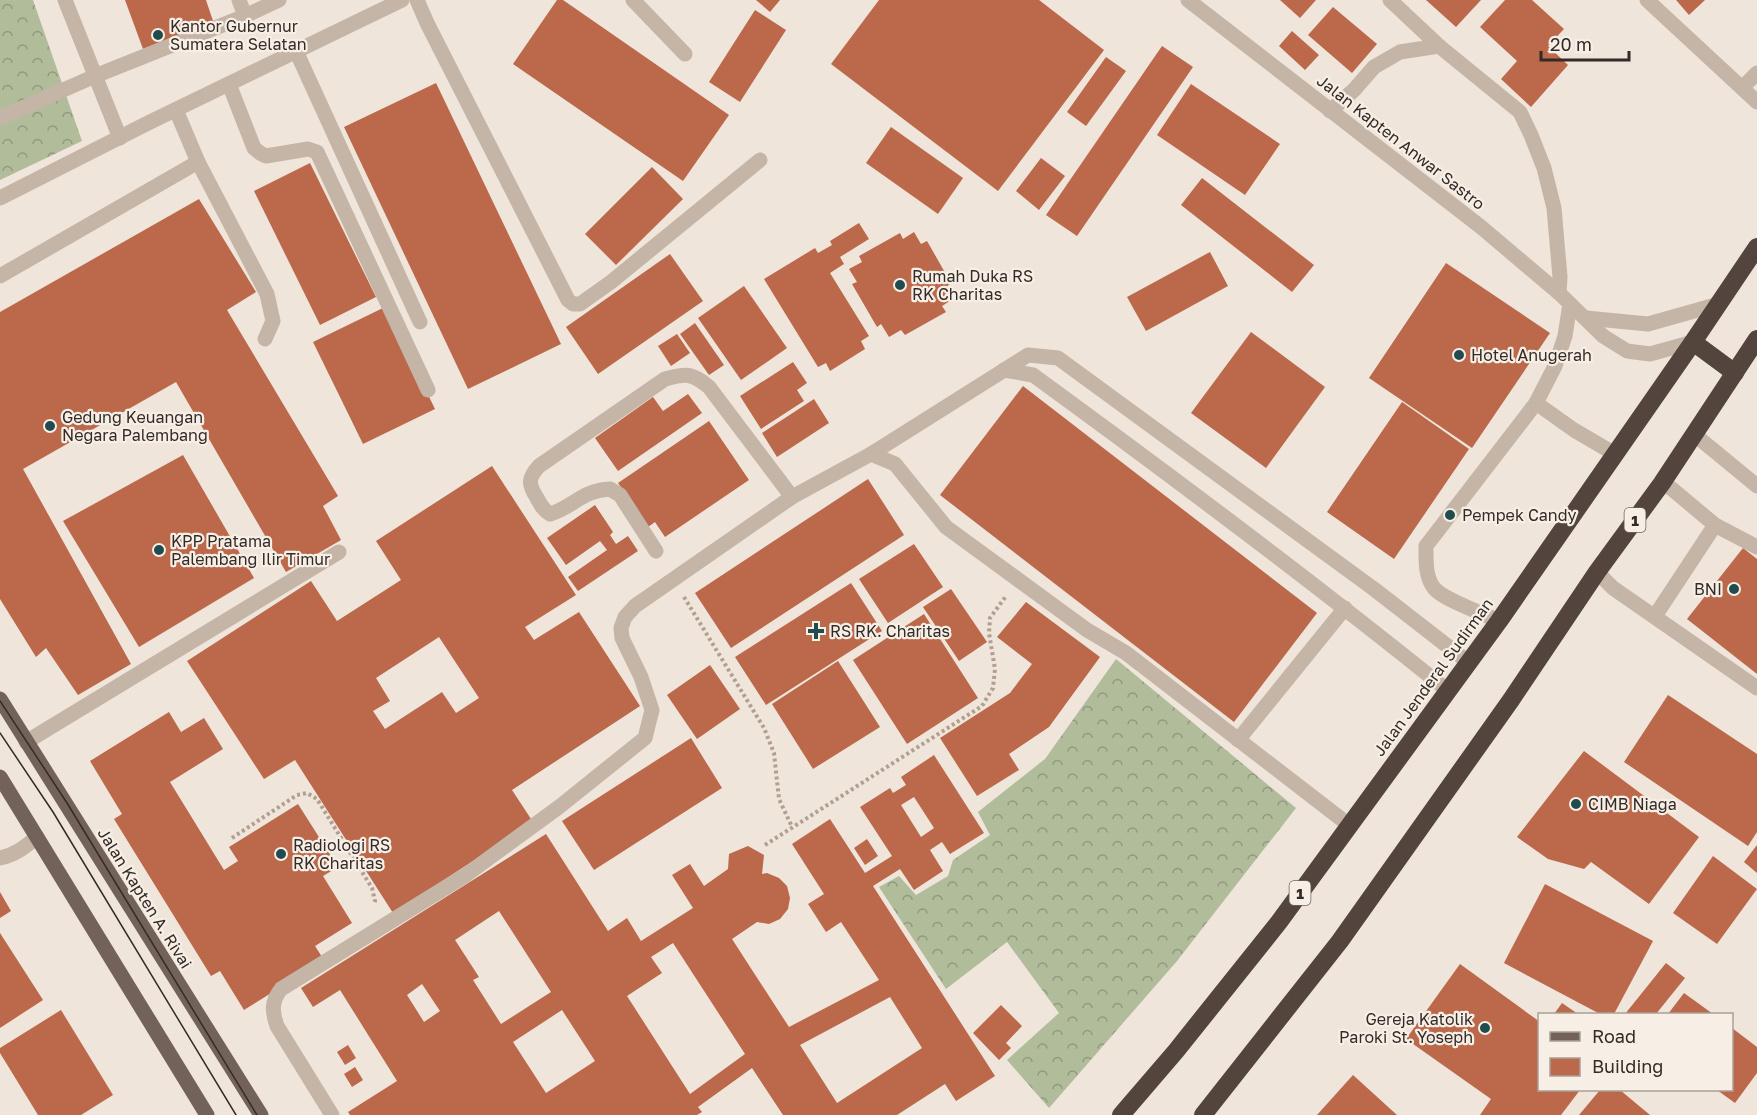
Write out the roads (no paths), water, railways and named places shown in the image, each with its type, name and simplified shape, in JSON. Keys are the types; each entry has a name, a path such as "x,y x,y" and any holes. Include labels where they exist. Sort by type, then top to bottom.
{"highway":[{"name":"Jalan Jenderal Sudirman","path":"1121,1115 1176,1051 1279,922 1498,621 1757,247"},
{"name":"1","path":"1203,1115 1213,1107 1340,940 1504,709 1597,572 1662,483 1757,339"},
{"path":"1693,342 1735,373"}],"main road":[{"name":"Jalan Kapten A. Rivai","path":"0,699 261,1115"},
{"path":"0,777 207,1115"}],"street":[{"path":"65,0 120,138"},
{"path":"239,0 245,16"},
{"path":"0,118 279,0"},
{"path":"0,198 402,0"},
{"path":"417,0 563,289 573,304 580,304 611,282 760,160"},
{"path":"633,0 685,54"},
{"name":"Jalan Kapten Anwar Sastro","path":"1188,0 1481,227 1559,293 1603,336 1627,351 1650,354 1693,342"},
{"path":"1390,0 1439,46 1520,112 1544,168 1554,208 1560,277 1559,293"},
{"path":"1647,0 1757,102"},
{"path":"1330,111 1354,90 1374,67 1400,52 1439,46"},
{"path":"296,51 420,322"},
{"path":"1742,88 1757,73"},
{"path":"229,84 254,148 260,153 266,156 308,149 317,152 428,390"},
{"path":"176,110 198,162 267,294 273,321 265,339"},
{"path":"0,276 198,162"},
{"path":"1498,621 1451,599 1434,588 1428,575 1426,546 1536,403 1555,366 1565,336 1570,304"},
{"path":"1586,318 1648,324 1719,304"},
{"path":"332,1115 277,1026 272,1010 273,998 281,988 466,875 559,807 645,738 652,710 641,677 622,638 621,628 625,618 635,606 792,497 871,454 1028,355 1058,358 1374,589 1468,662"},
{"path":"1004,370 1033,375 1346,608 1447,690"},
{"path":"656,550 620,495 610,489 589,492 550,514 544,510 529,486 531,475 539,466 665,379 681,374 694,375 709,387 792,497"},
{"path":"1536,403 1574,430 1615,454"},
{"path":"1695,435 1757,486"},
{"path":"871,454 895,464 946,527 1087,630 1126,653 1349,825"},
{"path":"1662,483 1672,489 1701,516 1757,548"},
{"path":"1655,616 1715,525"},
{"path":"26,742 339,552"},
{"path":"1597,572 1613,588 1757,688"},
{"path":"1238,740 1346,608"},
{"path":"0,858 21,850 37,837"}],"tram line":[{"path":"0,701 67,803 257,1115"},
{"path":"0,733 53,812 236,1115"}],"place":[{"name":"Kantor Gubernur Sumatera Selatan","path":"158,35"},
{"name":"Rumah Duka RS RK Charitas","path":"900,285"},
{"name":"Hotel Anugerah","path":"1459,355"},
{"name":"Gedung Keuangan Negara Palembang","path":"50,426"},
{"name":"Pempek Candy","path":"1450,515"},
{"name":"KPP Pratama Palembang Ilir Timur","path":"159,550"},
{"name":"BNI","path":"1734,589"},
{"name":"RS RK. Charitas","path":"816,631"},
{"name":"CIMB Niaga","path":"1576,804"},
{"name":"Radiologi RS RK Charitas","path":"281,854"},
{"name":"Gereja Katolik Paroki St. Yoseph","path":"1485,1028"}]}
